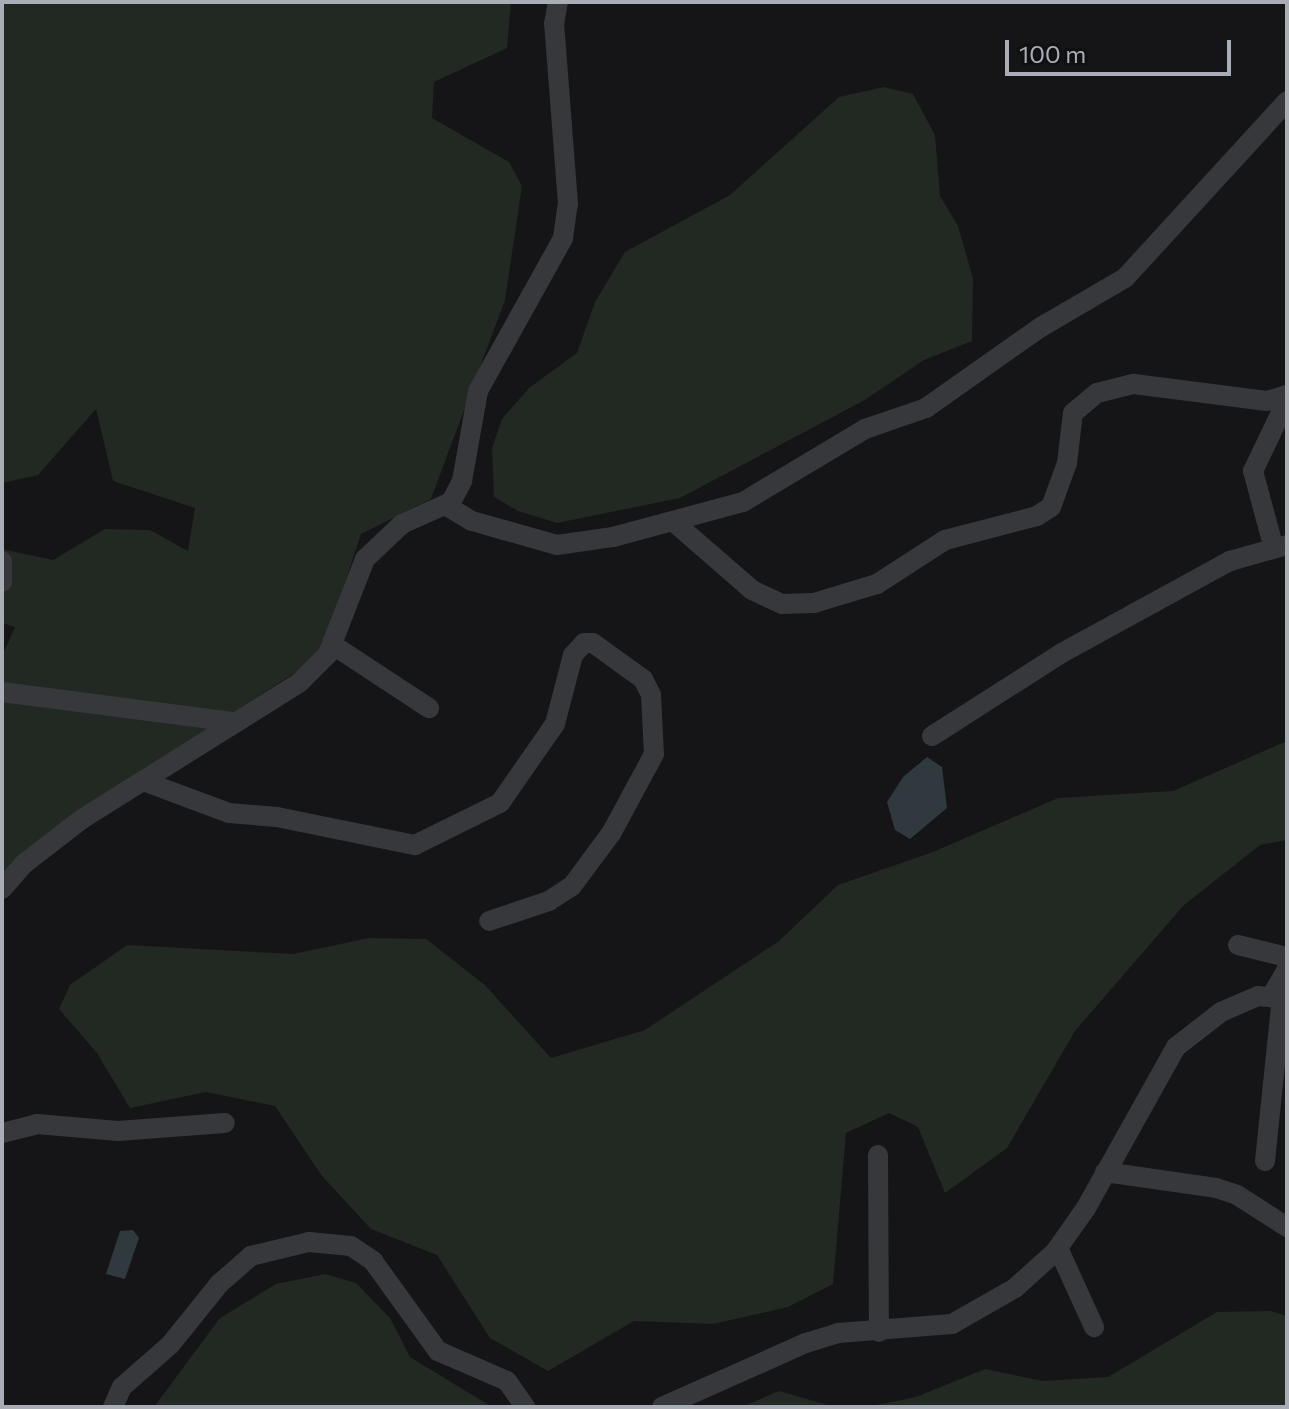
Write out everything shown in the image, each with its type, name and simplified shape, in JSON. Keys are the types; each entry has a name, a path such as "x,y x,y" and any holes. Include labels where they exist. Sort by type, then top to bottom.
{"street":[{"path":"2,889 25,863 82,819 300,682 333,645 365,559 402,524 445,505 462,481 478,391 493,356 563,238 568,204 554,24 558,2"},
{"path":"445,505 472,521 557,545 675,523 743,502 865,429 926,408 1041,327 1125,278 1239,147 1287,101"},
{"path":"675,523 752,590 782,604 814,603 877,584 945,540 1037,516 1051,507 1067,463 1073,413 1097,393 1134,384 1267,401 1287,397"},
{"path":"932,736 1060,654 1230,561 1280,545 1253,471 1287,397"},
{"path":"2,561 2,582"},
{"path":"143,781 229,813 277,817 415,845 500,803 555,724 573,655 584,643 593,643 643,679 651,695 654,754 612,832 572,886 549,901 489,921"},
{"path":"333,645 429,708"},
{"path":"2,692 234,722"},
{"path":"1238,945 1287,957"},
{"path":"1265,1161 1280,998 1287,969"},
{"path":"662,1407 806,1343 838,1333 952,1324 1015,1288 1058,1248 1176,1047 1221,1012 1258,996 1280,998"},
{"path":"2,1133 37,1124 118,1131 225,1123"},
{"path":"878,1155 879,1332"},
{"path":"1105,1172 1216,1188 1237,1195 1287,1227"},
{"path":"113,1407 122,1387 170,1345 229,1274 251,1256 309,1242 351,1246 373,1261 438,1351 507,1381 525,1407"},
{"path":"1058,1248 1094,1327"}],"shaded area":[{"path":"2,2 511,2 507,48 434,82 432,118 509,162 522,186 505,300 431,499 361,534 321,656 134,776 2,877 2,656 15,627 2,623 2,549 53,560 105,529 150,530 188,551 195,508 113,481 96,409 38,475 2,483"},
{"path":"884,87 913,94 935,135 940,196 958,226 973,278 972,341 924,360 863,401 680,498 557,523 518,511 494,497 492,448 502,419 529,388 577,353 595,302 625,252 730,195 839,97"},
{"path":"1287,741 1287,840 1260,845 1183,906 1075,1031 1007,1148 945,1193 918,1127 889,1113 846,1133 833,1284 788,1307 713,1324 634,1321 548,1371 490,1338 437,1255 371,1229 322,1176 275,1106 206,1092 130,1108 97,1053 59,1009 70,985 127,945 293,954 369,938 426,939 485,985 551,1058 645,1030 779,941 838,885 933,852 1058,798 1173,791"},
{"path":"927,757 942,767 947,808 910,839 895,830 887,802 903,777"},
{"path":"133,1230 139,1238 125,1279 106,1274 120,1231"},
{"path":"325,1274 356,1283 390,1318 410,1357 492,1407 154,1407 220,1318 276,1284"},
{"path":"1271,1311 1287,1316 1287,1407 866,1407 916,1397 985,1369 1043,1381 1108,1377 1217,1312"},
{"path":"779,1391 835,1407 742,1407"}]}
